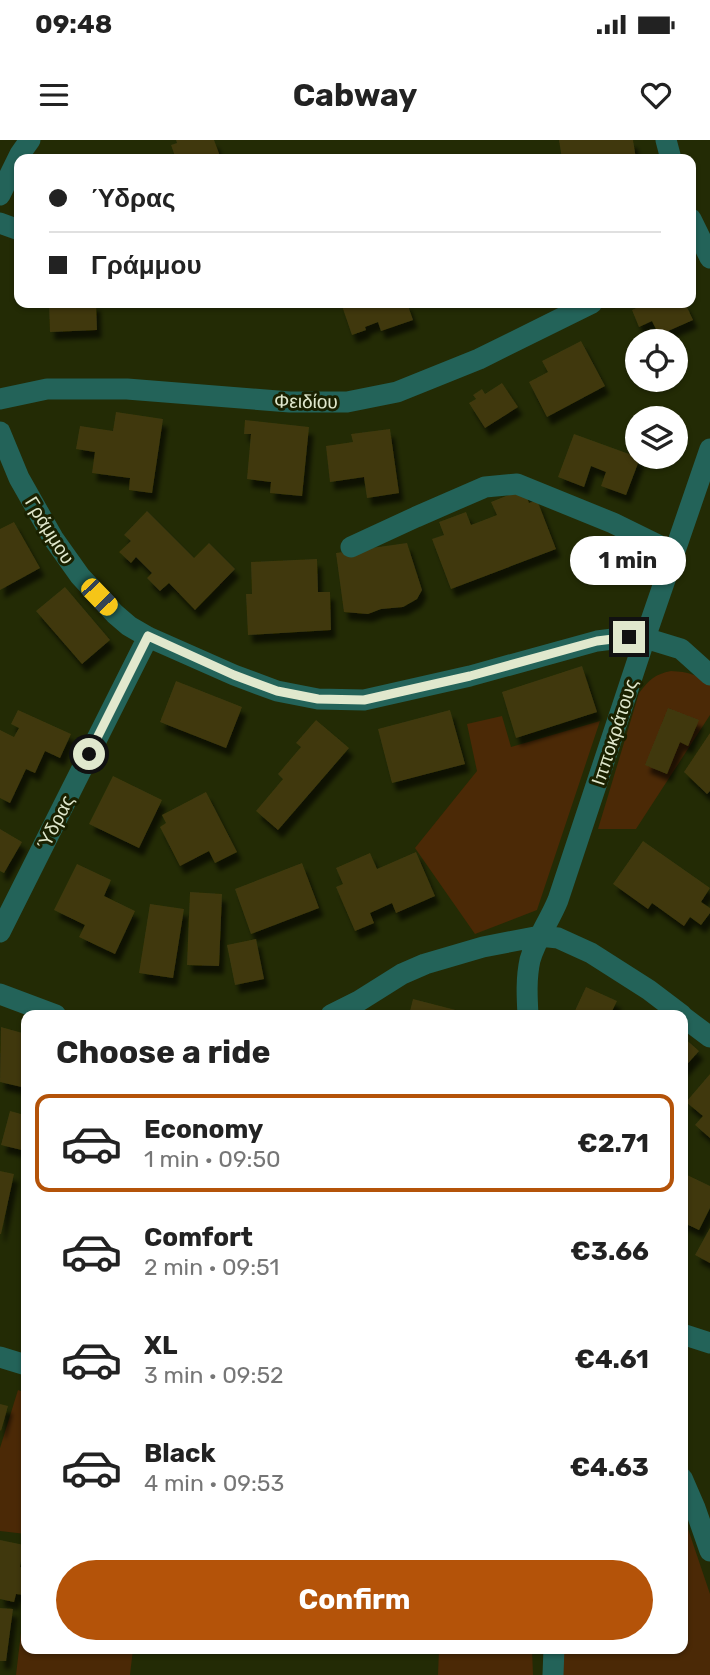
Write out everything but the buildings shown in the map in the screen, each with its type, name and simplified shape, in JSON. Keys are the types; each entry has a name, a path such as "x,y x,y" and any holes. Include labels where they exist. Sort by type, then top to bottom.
{"street":[{"path":"0,195 14,166"},
{"name":"Φειδίου","path":"0,399 47,389 127,389 290,402 347,402 397,392 432,378 479,359 582,308"},
{"name":"Γράμμου","path":"0,432 40,519 67,560 115,614 129,626 148,636 234,675 277,691 318,699 364,700 470,676 597,641 629,637 645,638 681,649 710,675"},
{"name":"Ιπποκράτους","path":"528,1010 532,955 558,900 710,449"},
{"path":"351,547 485,487 517,484 613,523 674,553"},
{"name":"Ύδρας","path":"0,932 148,636"},
{"path":"341,1010 402,974 425,964 483,947 540,936 558,937 592,953 675,1010"},
{"path":"0,994 42,1010"},
{"path":"688,1020 710,1037"},
{"path":"688,1336 710,1343"},
{"path":"0,1357 21,1363"},
{"path":"688,1494 710,1551"},
{"path":"553,1675 554,1654"}],"shaded area":[{"path":"671,671 692,674 710,685 710,715 636,829 598,829 639,693 653,678"},
{"path":"502,716 511,747 600,721 537,910 475,934 415,848 477,771 467,724"},
{"path":"18,1390 21,1391 21,1533 0,1531 0,1448"},
{"path":"688,1529 710,1594 710,1675 563,1675 563,1654 688,1654"},
{"path":"21,1632 21,1654 132,1654 130,1675 16,1675"},
{"path":"439,1654 532,1654 533,1675 438,1675"}],"route":[{"path":"89,754 148,636 234,675 277,691 318,699 364,700 470,676 597,641 629,637"}]}
